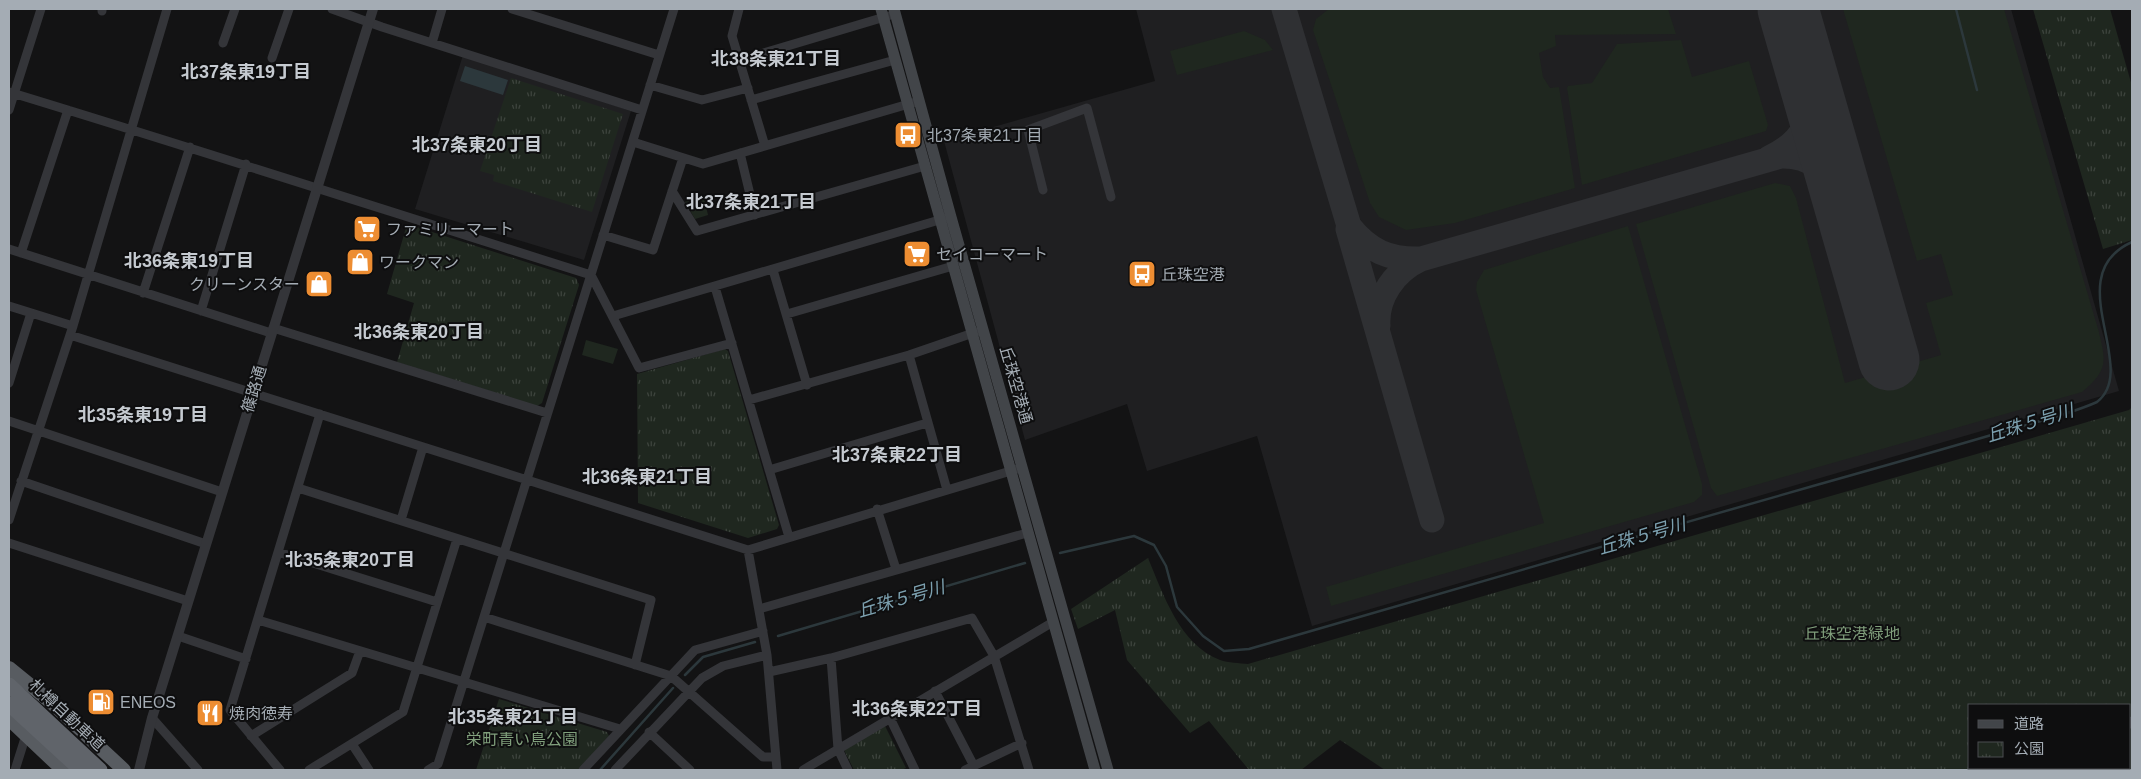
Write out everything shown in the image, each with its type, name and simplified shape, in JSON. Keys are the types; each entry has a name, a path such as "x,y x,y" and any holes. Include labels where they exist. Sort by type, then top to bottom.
{"highway":[{"path":"9,668 52,703 124,770"},
{"name":"札樽自動車道","path":"9,685 100,770"},
{"name":"札樽自動車道","path":"9,704 81,770"},
{"path":"9,719 62,770"}],"main road":[{"name":"丘珠空港通","path":"895,11 925,166 945,218 953,266 978,332"},
{"name":"丘珠空港通","path":"882,13 895,60 914,103 1016,469 1108,770"},
{"name":"丘珠空港通","path":"1016,469 1027,533 1095,770"}],"street":[{"path":"9,110 12,93 41,9"},
{"path":"9,520 71,331 167,9"},
{"path":"223,43 235,9"},
{"path":"272,58 289,9"},
{"path":"332,9 642,110"},
{"name":"篠路通","path":"139,770 152,718 372,9"},
{"path":"432,43 442,9"},
{"path":"512,9 659,55"},
{"path":"428,770 441,767 464,683 674,9"},
{"path":"739,9 732,36 765,146"},
{"path":"740,60 882,13 895,11"},
{"path":"751,100 895,60"},
{"path":"650,85 702,100 748,88"},
{"path":"12,93 246,164 317,189 591,275 639,368 732,342"},
{"path":"632,142 703,164 914,103"},
{"path":"1043,190 1028,130 1087,108 1111,197"},
{"path":"21,253 68,110"},
{"path":"143,293 190,147"},
{"path":"740,153 755,215"},
{"path":"603,235 653,250 683,158"},
{"path":"201,311 246,164"},
{"path":"672,191 697,231 925,166"},
{"path":"613,316 945,218"},
{"path":"9,249 201,311 547,413"},
{"path":"787,314 953,266"},
{"path":"774,270 807,385"},
{"path":"715,287 789,537"},
{"path":"9,306 31,313 71,331 253,393 748,550 877,509 1016,469"},
{"path":"9,383 31,313"},
{"path":"749,400 909,355 978,332"},
{"path":"909,355 947,490"},
{"path":"280,770 230,710 320,414"},
{"path":"9,421 222,492"},
{"path":"769,470 927,424"},
{"path":"401,520 423,447"},
{"path":"21,481 206,544"},
{"path":"298,488 651,600 635,664"},
{"path":"877,509 896,570"},
{"path":"759,609 1027,533"},
{"path":"309,770 403,712 457,539"},
{"path":"9,543 188,601"},
{"path":"748,550 767,655 774,757 777,770"},
{"path":"278,552 437,602"},
{"path":"484,618 671,676 763,757 774,757"},
{"path":"769,672 831,658 972,618 994,656 1029,770"},
{"path":"258,620 620,729"},
{"path":"804,770 1054,622"},
{"path":"583,770 695,650 763,631"},
{"path":"178,636 246,659"},
{"path":"251,736 352,673 360,651"},
{"path":"615,770 702,678 723,666 767,655"},
{"path":"831,658 838,749 848,770"},
{"path":"935,691 974,766"},
{"path":"152,718 198,770"},
{"path":"890,718 914,770"},
{"path":"649,732 690,770"},
{"path":"9,769 14,770 26,735"},
{"path":"965,770 1022,743"},
{"path":"352,744 369,770"}],"shaded area":[{"path":"1136,9 2011,9 2119,391 1312,626 1257,436 1147,471 1127,404 1025,440 944,141 1155,81"},
{"path":"463,55 631,111 584,260 415,209"},
{"path":"465,66 508,80 503,95 460,81"}],"green space":[{"path":"1329,9 1668,9 1676,34 1555,35 1556,46 1539,53 1543,77 1550,88 1559,87 1575,188 1455,223 1406,230 1379,217 1370,203 1313,30 1316,19"},
{"path":"1843,9 2004,9 2098,329 2103,349 2103,364 2097,377 2082,392 1717,496 1711,488 1636,224 1775,183 1790,186 1796,198 1845,383 1941,355 1926,303 1953,295 1941,254 1917,261"},
{"path":"2033,9 2110,9 2132,86 2132,240 2103,249"},
{"path":"1244,31 1265,40 1273,50 1177,75 1170,51"},
{"path":"1681,40 1692,77 1749,61 1768,125 1766,131 1582,185 1568,86 1592,83 1617,44"},
{"path":"511,78 623,114 592,212 493,181 494,175 480,171"},
{"path":"703,195 708,215 695,219 685,202"},
{"path":"407,224 576,278 579,285 542,403 537,406 397,362 414,303 387,294"},
{"path":"1628,226 1702,484 1702,495 1694,502 1331,606 1326,587 1544,523 1476,290 1477,282 1484,270"},
{"path":"586,340 618,349 613,364 582,355"},
{"path":"725,349 728,351 779,525 777,529 748,538 638,503 637,374"},
{"name":"丘珠空港緑地","path":"2132,407 2132,770 1385,770 1340,740 1301,770 1249,770 1209,721 1190,733 1127,660 1115,610 1078,629 1071,609 1148,558 1175,617 1194,643 1206,653 1220,660 1248,664 2129,410"},
{"name":"栄町青い鳥公園","path":"499,699 607,732 609,736 578,770 476,770"},
{"path":"885,726 906,768 901,770 854,770 844,750"}],"waterway":[{"path":"1956,9 1977,90"},
{"name":"丘珠５号川","path":"1060,553 1134,536 1154,545 1166,566 1177,607 1203,636 1224,651 1249,649 2051,418 2097,402 2108,387 2111,367 2100,298 2102,276 2111,257 2132,242"},
{"name":"丘珠５号川","path":"778,636 1025,563"},
{"name":"丘珠５号川","path":"685,675 703,657 755,642"},
{"name":"丘珠５号川","path":"600,770 673,688"}],"taxiway":[{"path":"1284,9 1349,226 1364,242 1389,256 1421,259 1781,156 1801,158 1818,167 1831,180 1842,197"},
{"path":"1769,158 1791,144 1804,128 1809,108 1809,82"},
{"path":"1348,229 1432,520"},
{"path":"1378,326 1380,305 1389,286 1403,270 1421,259"}],"runway":[{"path":"1788,9 1889,360"}],"place":[{"name":"北37条東21丁目","path":"908,135"},
{"name":"ファミリーマート","path":"367,229"},
{"name":"セイコーマート","path":"917,254"},
{"name":"ワークマン","path":"360,262"},
{"name":"丘珠空港","path":"1142,274"},
{"name":"クリーンスター","path":"319,284"},
{"name":"ENEOS","path":"101,702"},
{"name":"焼肉徳寿","path":"210,713"}],"district":[{"name":"北38条東21丁目","path":"776,59"},
{"name":"北37条東19丁目","path":"246,72"},
{"name":"北37条東20丁目","path":"477,145"},
{"name":"北37条東21丁目","path":"751,202"},
{"name":"北36条東19丁目","path":"189,261"},
{"name":"北36条東20丁目","path":"419,332"},
{"name":"北35条東19丁目","path":"143,415"},
{"name":"北37条東22丁目","path":"897,455"},
{"name":"北36条東21丁目","path":"647,477"},
{"name":"北35条東20丁目","path":"350,560"},
{"name":"北36条東22丁目","path":"917,709"},
{"name":"北35条東21丁目","path":"513,717"}]}
